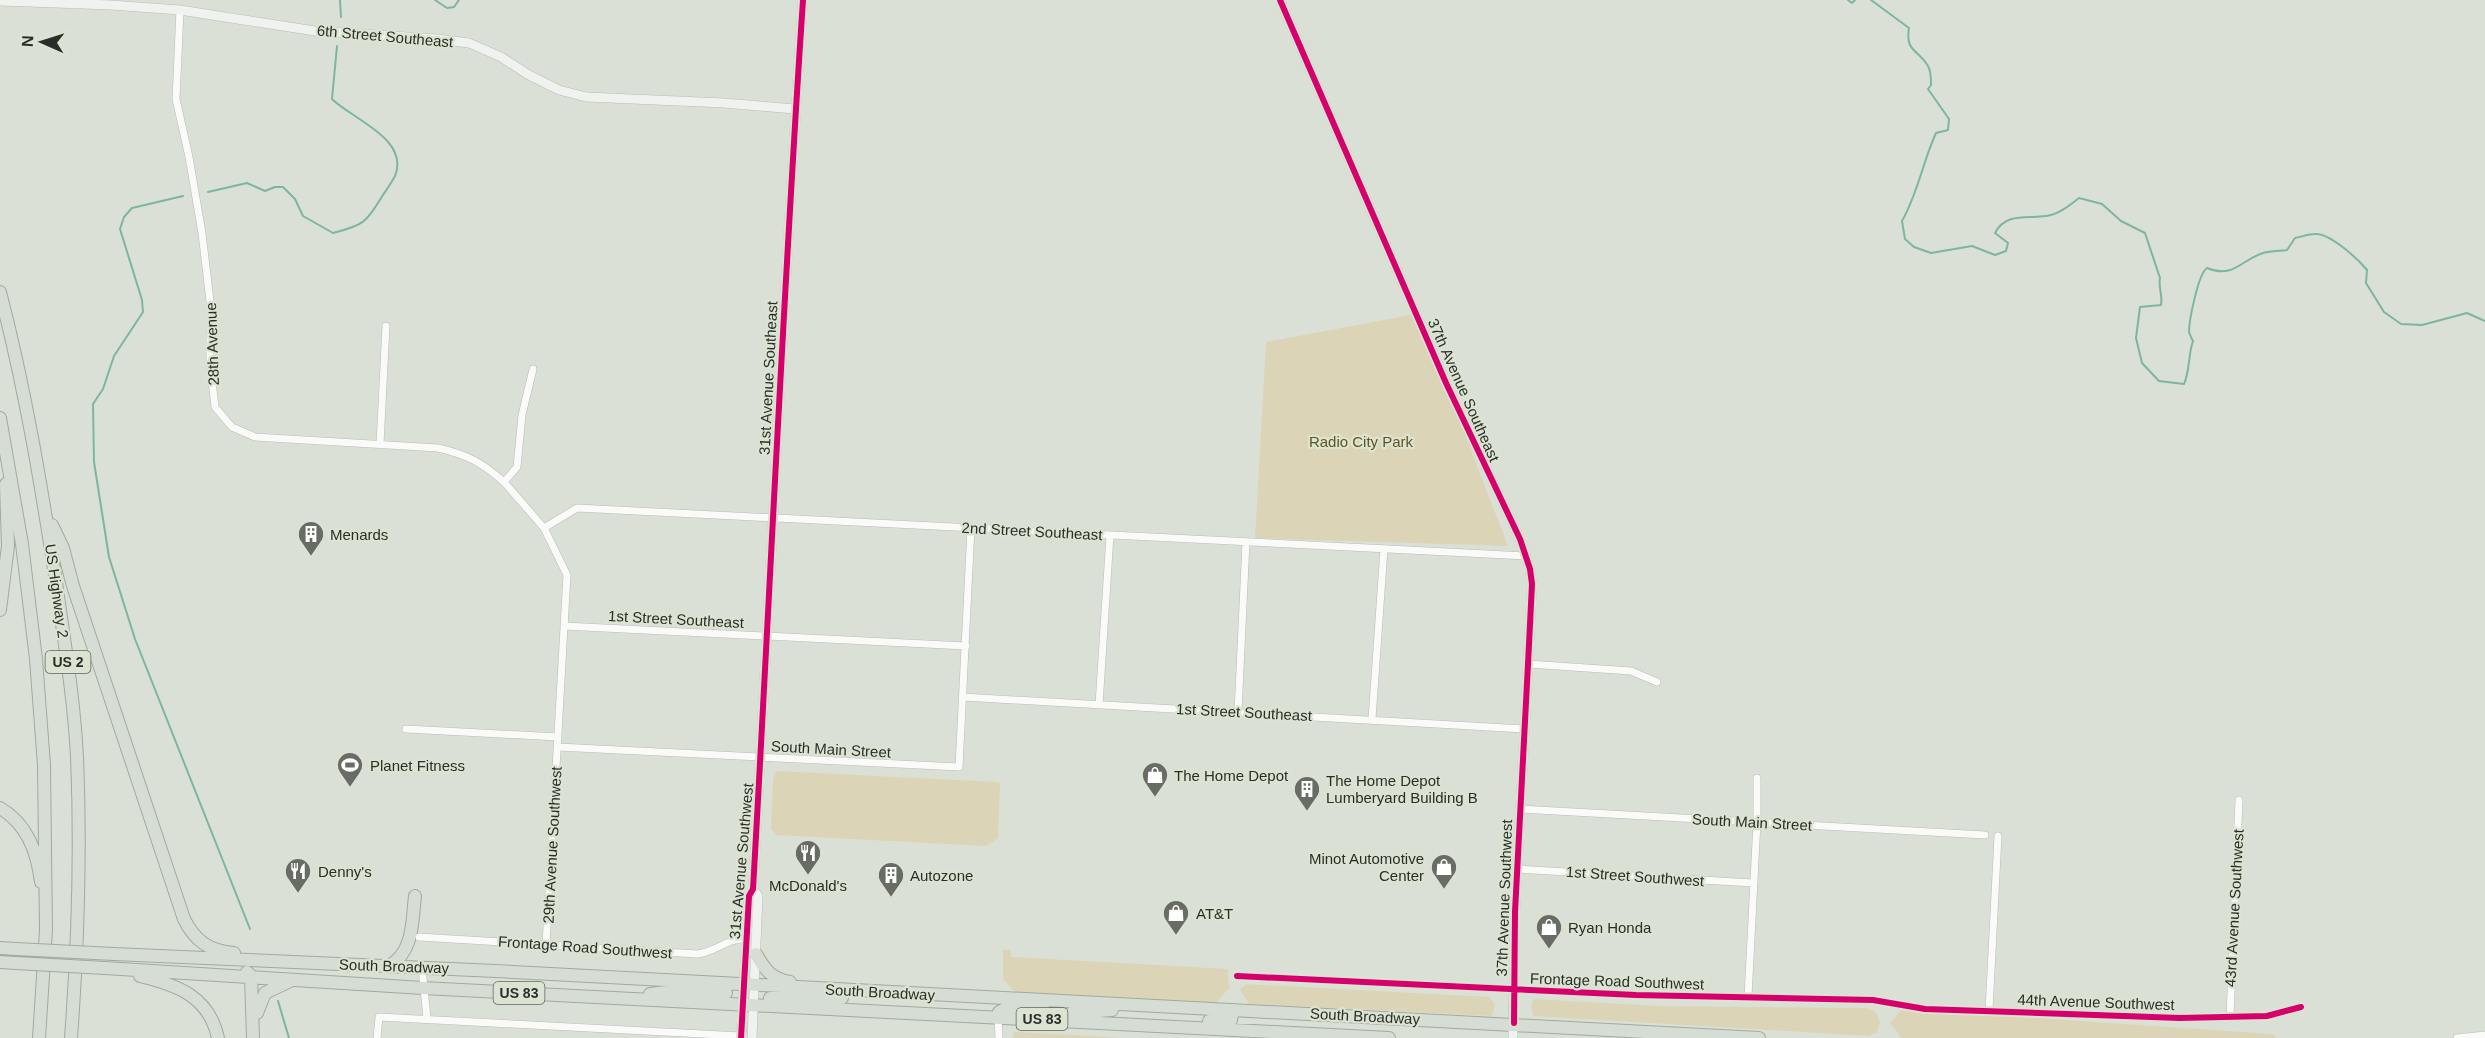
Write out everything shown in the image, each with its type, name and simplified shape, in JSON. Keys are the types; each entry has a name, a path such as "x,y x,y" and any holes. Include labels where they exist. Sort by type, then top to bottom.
{"highway":[{"name":"US Highway 2","path":"0,292 20,373 45,510 68,666 76,755 78,902 71,1038"},
{"name":"US Highway 2","path":"1,421 22,544 40,701 46,807 46,930 39,1038"},
{"path":"0,610 6,566 9,515 1,421"},
{"path":"45,510 63,548 80,608 191,932 201,943 224,952 342,959 375,966"},
{"path":"0,808 18,820 32,844 41,880 40,905 46,930"},
{"path":"389,966 398,961 410,941 415,896"},
{"name":"South Broadway","path":"1,948 422,968 749,996 824,1008 1389,1038"},
{"path":"756,954 768,974 778,980 819,984 829,990"},
{"path":"219,959 244,968 251,976 253,1038"},
{"name":"South Broadway","path":"0,962 610,998 749,996 829,990 1514,1023 1759,1038"},
{"path":"107,968 168,983 188,992 210,1016 218,1038"},
{"path":"75,978 80,1003 81,1038"},
{"path":"254,1022 265,993 296,978"},
{"path":"749,996 849,998 904,993"},
{"path":"824,1008 902,1005 985,1010 990,1009 993,997"},
{"path":"998,1018 999,1012 1005,1010 1082,1013 1146,1006"},
{"path":"1085,1021 1138,1017 1222,1022 1231,1020 1233,1010"}],"street":[{"name":"31st Avenue Southeast","path":"761,758 802,0"},
{"name":"37th Avenue Southeast","path":"1280,0 1446,383 1527,556 1532,584 1519,809"},
{"name":"6th Street Southeast","path":"0,2 111,5 180,10 315,31 468,43 501,57 559,90 586,97 724,103 795,110"},
{"name":"28th Avenue","path":"180,10 176,99 202,233 210,301 210,364 216,407 232,427 255,437 438,448 465,454 483,464 504,482 544,528 567,575 564,626"},
{"path":"380,444 386,326"},
{"path":"504,482 517,467 522,415 533,369"},
{"name":"2nd Street Southeast","path":"544,528 578,508 1527,556"},
{"path":"963,697 971,528"},
{"path":"1100,705 1110,535"},
{"path":"1238,712 1246,542"},
{"path":"1372,719 1384,549"},
{"name":"1st Street Southeast","path":"564,626 966,646"},
{"name":"29th Avenue Southwest","path":"546,944 564,626"},
{"path":"1528,664 1631,671 1657,682"},
{"name":"1st Street Southeast","path":"963,697 1524,729"},
{"name":"South Main Street","path":"558,747 959,767 963,697"},
{"path":"406,729 558,736"},
{"name":"31st Avenue Southwest","path":"753,1038 746,939 748,896 753,889 761,758"},
{"path":"1748,998 1757,778"},
{"name":"43rd Avenue Southwest","path":"2230,1016 2239,800"},
{"name":"South Main Street","path":"1519,809 1985,835"},
{"name":"37th Avenue Southwest","path":"1513,1038 1519,809"},
{"path":"1989,1010 1998,836"},
{"name":"1st Street Southwest","path":"1516,869 1753,883"},
{"name":"31st Avenue Southwest","path":"741,1037 756,954 758,896 753,889"},
{"name":"Frontage Road Southwest","path":"419,937 697,954 707,953 731,940 746,939"},
{"path":"422,968 427,1018"},
{"name":"Frontage Road Southwest","path":"1237,976 1636,995 1873,1000 1888,1003"},
{"name":"44th Avenue Southwest","path":"1888,1003 1925,1009 2181,1018 2267,1016 2301,1007"},
{"path":"377,1038 379,1017 741,1037"},
{"path":"998,1018 999,1038"},
{"path":"2457,1038 2485,1035"}],"green space":[{"name":"Radio City Park","path":"1416,314 1439,367 1508,546 1255,538 1266,342"},
{"path":"777,771 997,782 1000,783 998,838 986,846 776,835 771,828 773,779"},
{"path":"1003,950 1011,950 1011,957 1228,969 1229,988 1216,1003 1015,992 1003,979"},
{"path":"1246,984 1490,997 1495,1005 1492,1016 1249,1004 1240,989"},
{"path":"1534,999 1659,1006 1865,1008 1876,1012 1880,1023 1877,1032 1869,1036 1533,1016 1531,1005"},
{"path":"1902,1009 2272,1034 2278,1038 1902,1038 1890,1023"},
{"path":"1014,1032 1124,1038 1013,1038"}],"waterway":[{"path":"340,0 341,17"},
{"path":"435,0 447,8 454,7 459,0"},
{"path":"1848,0 1852,3 1855,0"},
{"path":"1871,0 1909,28 1909,42 1930,70 1931,85 1928,89 1949,119 1948,130 1936,133 1902,221 1905,239 1914,247 1931,253 1972,246 1995,255 2006,251 2008,243 1995,233 2000,226 2011,219 2055,214 2079,198 2102,204 2121,221 2145,233 2160,278 2161,305 2140,307 2136,338 2142,363 2159,381 2184,384 2193,341 2189,332 2192,308 2200,279 2207,268 2216,271 2230,270 2263,253 2287,250 2295,238 2310,234 2328,238 2357,260 2367,270 2366,283 2384,312 2401,324 2422,325 2467,313 2485,321"},
{"path":"208,192 247,183 265,191 283,187 295,199 303,216 333,233 358,225 368,217 394,178 397,163 394,151 377,131 332,99 337,46"},
{"path":"183,196 132,208 124,217 120,229 142,300 143,312 114,356 103,389 93,404 94,462 109,557 135,639 250,929"},
{"path":"278,1001 289,1038"}],"cycle path":[{"path":"741,1038 749,896 753,889 803,0"},
{"path":"1280,0 1446,383 1520,539 1530,569 1532,584 1515,912 1514,1023"},
{"path":"1237,976 1636,995 1873,1000 1925,1009 2180,1018 2267,1016 2301,1007"}],"place":[{"name":"Menards","path":"311,557"},
{"name":"Planet Fitness","path":"350,788"},
{"name":"The Home Depot","path":"1155,798"},
{"name":"The Home Depot Lumberyard Building B","path":"1307,812"},
{"name":"McDonald's","path":"808,876"},
{"name":"Minot Automotive Center","path":"1444,890"},
{"name":"Denny's","path":"298,894"},
{"name":"Autozone","path":"891,898"},
{"name":"AT&T","path":"1176,936"},
{"name":"Ryan Honda","path":"1549,950"}]}
